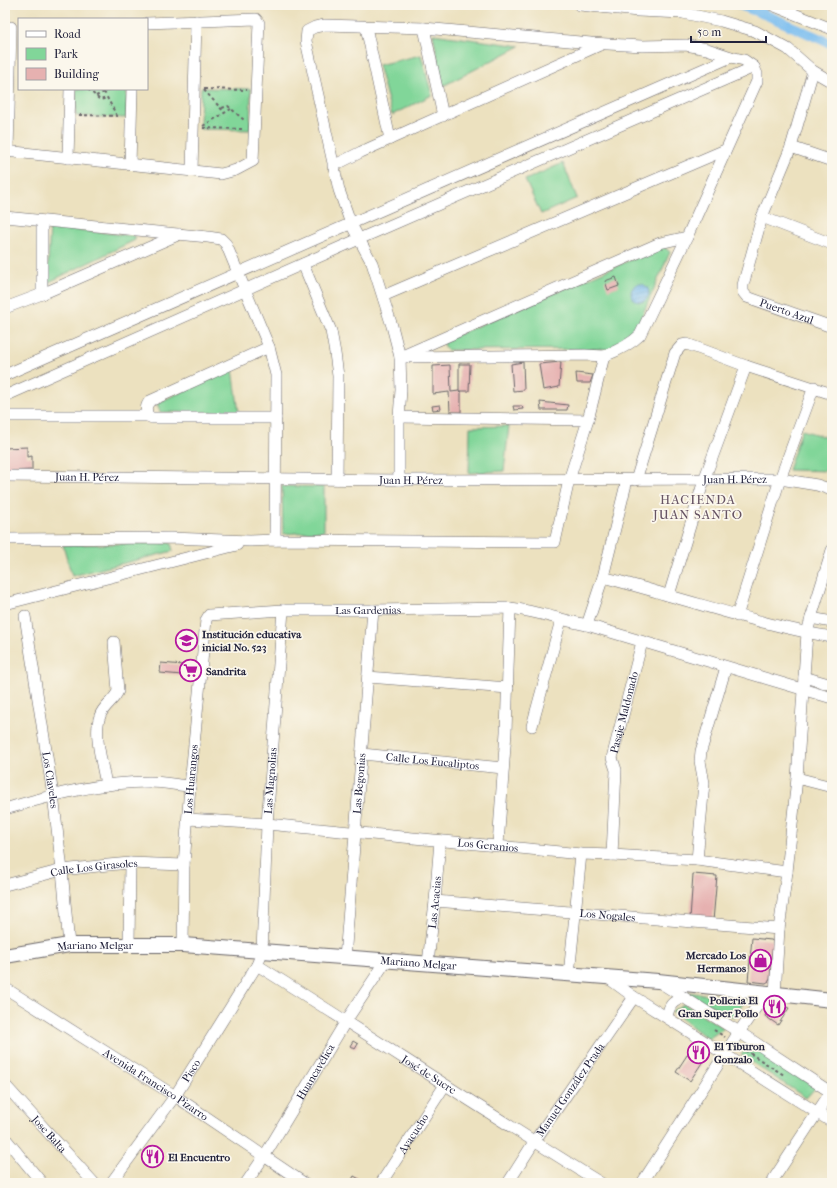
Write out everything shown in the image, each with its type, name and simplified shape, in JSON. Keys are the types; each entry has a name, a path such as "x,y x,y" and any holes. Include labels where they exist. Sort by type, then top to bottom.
{"main road":[{"name":"Mariano Melgar","path":"5,956 69,945 183,945 658,982 832,1000"}],"street":[{"path":"580,5 638,11 683,13 721,21 755,31 788,49 813,71 832,82"},
{"path":"772,5 832,29"},
{"path":"12,27 6,152 221,174 236,170 253,161 259,23 256,19 148,23"},
{"path":"192,171 196,21"},
{"path":"399,480 399,417 401,390 400,357 372,263 351,224 339,190 306,40 307,31 315,27 325,25 424,28 591,43 642,46 686,45 707,49 744,60 754,67 757,74 757,81 687,237 640,335 634,341 604,356 400,357"},
{"path":"366,27 390,139"},
{"path":"424,28 443,116"},
{"path":"333,166 604,43"},
{"path":"5,375 731,57"},
{"path":"5,396 359,239 754,67"},
{"path":"813,71 791,147 762,217 832,244"},
{"path":"68,158 70,90"},
{"path":"130,165 132,90"},
{"path":"791,147 832,161"},
{"path":"383,296 725,150"},
{"path":"5,217 221,239 226,244 269,347 276,375 275,540"},
{"name":"Puerto Azul","path":"762,217 743,285 743,292 747,297 832,327"},
{"path":"42,221 42,294"},
{"path":"5,308 42,294 180,234"},
{"path":"400,357 660,242 687,237"},
{"path":"303,264 331,331 335,353 338,376 337,479"},
{"path":"587,625 603,577 631,480 674,353 678,348 687,344 746,366 832,394"},
{"path":"148,416 146,410 147,404 150,401 269,347"},
{"path":"5,539 171,538 250,541 553,543 556,540 569,480 588,420 604,356"},
{"path":"669,595 704,480 746,366"},
{"path":"737,616 780,479 814,387"},
{"path":"5,416 276,418"},
{"path":"399,417 588,420"},
{"name":"Juan H. Pérez","path":"5,476 399,480 780,479 817,485"},
{"path":"817,485 832,484"},
{"path":"817,485 832,490"},
{"path":"5,604 250,541"},
{"path":"642,1183 738,1032 771,993 787,872 797,778 807,633 832,550"},
{"path":"603,577 737,616 807,633 832,637"},
{"path":"498,845 508,688 510,608"},
{"name":"Las Gardenias","path":"209,615 283,610 510,608 527,610 561,620 587,625 832,698"},
{"name":"Las Magnolias","path":"262,952 267,824 283,610"},
{"name":"Las Begonias","path":"344,958 373,610"},
{"name":"Los Huarangos","path":"183,945 184,865 190,786 206,620 209,615"},
{"name":"Los Claveles","path":"24,616 53,795 69,945"},
{"path":"811,618 832,622"},
{"path":"532,726 561,620"},
{"path":"106,785 97,734 99,717 118,691 114,642"},
{"name":"Pasaje Maldonado","path":"612,854 616,770 612,758 642,642"},
{"path":"697,860 704,783 700,761 700,751 726,667"},
{"path":"368,677 508,688"},
{"path":"804,677 832,685"},
{"name":"Calle Los Eucaliptos","path":"362,754 503,768"},
{"path":"797,778 832,788"},
{"path":"5,809 53,795 106,785 150,782 190,786"},
{"name":"Los Geranios","path":"188,819 267,824 581,854 612,854 697,860 787,872"},
{"name":"Las Acacias","path":"428,963 440,841"},
{"path":"569,976 581,854"},
{"path":"129,944 130,863"},
{"name":"Calle Los Girasoles","path":"5,885 62,870 130,863 184,865"},
{"name":"Los Nogales","path":"435,901 779,929"},
{"name":"Pisco","path":"111,1183 175,1096 257,965 262,952"},
{"name":"Huancavélica","path":"246,1183 265,1156 346,1021 386,961"},
{"name":"José de Sucre","path":"257,965 534,1142 602,1183"},
{"path":"608,978 634,997 724,1055 832,1122"},
{"path":"658,982 831,1092 771,1183"},
{"name":"Avenida Francisco Pizarro","path":"5,988 175,1096 304,1183"},
{"name":"Manuel González Prada","path":"508,1183 534,1142 634,997"},
{"path":"667,1017 671,1004 675,1000 683,997"},
{"name":"Ayacucho","path":"381,1183 445,1084"},
{"name":"Jose Balta","path":"5,1085 94,1183"},
{"path":"7,1144 42,1183"}],"path":[{"path":"225,113 222,108 202,89 249,90"},
{"path":"89,90 100,100 107,98"},
{"path":"96,97 109,90"},
{"path":"104,92 118,116"},
{"path":"222,108 228,106 248,123"},
{"path":"231,109 202,128 248,129"},
{"path":"78,115 124,116"},
{"path":"712,1029 785,1076"}],"green space":[{"path":"433,34 520,46 443,86"},
{"path":"421,55 432,95 392,115 378,65"},
{"path":"201,88 251,89 250,130 200,129"},
{"path":"76,90 127,90 126,118 76,116"},
{"path":"563,163 577,198 541,214 525,180"},
{"path":"50,227 135,236 135,240 47,283"},
{"path":"663,246 670,252 638,325 610,349 447,350 444,346 443,341"},
{"path":"233,369 239,413 160,412 157,403"},
{"path":"509,426 504,471 469,473 470,427"},
{"path":"802,430 832,439 832,471 788,470"},
{"path":"282,486 324,487 324,531 283,534"},
{"path":"171,543 173,551 72,576 63,545"},
{"path":"685,992 746,999 734,1017"},
{"path":"684,1004 724,1028 708,1039 672,1011"},
{"path":"750,1044 816,1087 806,1098 741,1055"}],"water":[{"path":"636,284 644,284 649,289 647,300 644,302 636,302 631,297 631,289"}],"building":[{"path":"616,277 619,286 608,290 605,281"},
{"path":"523,362 524,390 513,391 511,364"},
{"path":"561,362 559,387 543,390 539,364"},
{"path":"459,364 470,364 469,391 459,391"},
{"path":"450,365 451,392 461,392 461,412 450,412 449,392 433,394 433,366"},
{"path":"576,373 593,375 590,383 577,383"},
{"path":"540,402 568,405 567,410 541,410"},
{"path":"440,405 441,409 433,410 432,406"},
{"path":"513,406 522,406 523,409 514,410"},
{"path":"27,447 27,457 32,456 32,470 5,471 5,448"},
{"path":"161,663 194,666 193,676 160,673"},
{"path":"693,874 717,876 713,921 690,919"},
{"name":"Mercado Los Hermanos","path":"752,938 773,941 770,979 766,983 748,981"},
{"path":"775,1004 789,1008 778,1025 765,1016 771,1005"},
{"path":"353,1041 358,1044 355,1049 350,1046"},
{"path":"693,1046 707,1055 690,1081 676,1072"},
{"name":"El Encuentro","path":"150,1152 159,1157 155,1163 147,1158"},
{"path":"354,1176 363,1181 362,1183 350,1183"}],"waterway":[{"path":"740,5 832,44"}],"place":[{"name":"Institución educativa inicial No. 523","path":"187,640"},
{"name":"Sandrita","path":"191,671"},
{"name":"Mercado Los Hermanos","path":"761,961"},
{"name":"Polleria El Gran Super Pollo","path":"774,1006"},
{"name":"El Tiburon Gonzalo","path":"699,1052"},
{"name":"El Encuentro","path":"153,1157"}],"district":[{"name":"HACIENDA JUAN SANTO","path":"698,506"}]}
